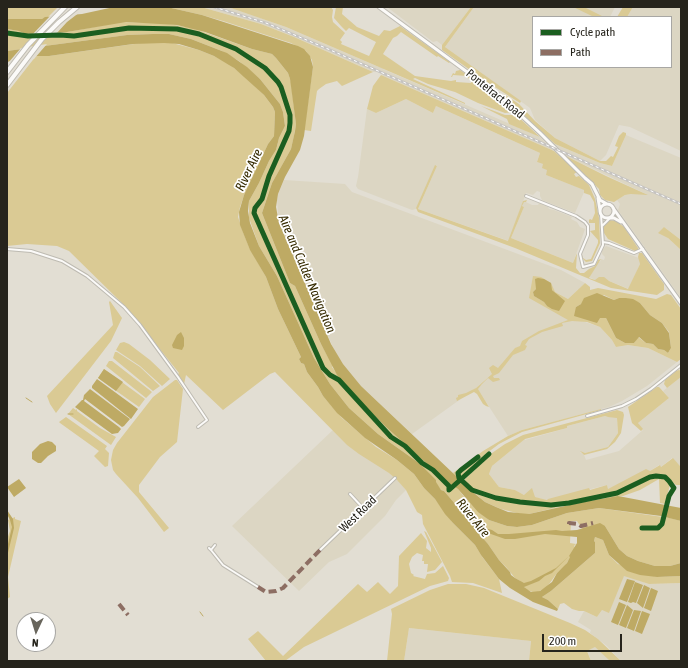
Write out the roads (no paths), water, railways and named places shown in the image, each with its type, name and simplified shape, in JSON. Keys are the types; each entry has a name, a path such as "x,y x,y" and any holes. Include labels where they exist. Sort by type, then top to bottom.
{"highway":[{"path":"7,72 28,45 65,7"},
{"path":"7,85 42,39 77,7"}],"main road":[{"name":"Pontefract Road","path":"379,7 487,86 506,102 592,184 598,196 607,204"},
{"name":"Pontefract Road","path":"598,196 601,213"},
{"path":"624,224 619,220 604,217 601,213 603,206 607,204 613,208 681,304"},
{"path":"610,218 613,215 613,208"}],"street":[{"path":"526,196 576,216 585,222 588,226 588,235 580,254 582,267 594,264 603,242 601,213"},
{"path":"601,227 610,218"},
{"path":"603,242 634,253 642,250"},
{"path":"7,249 22,249 62,261 87,276 124,307 140,325 207,420 198,428"},
{"path":"587,416 622,406 636,399 681,365"},
{"name":"West Road","path":"320,550 395,478"},
{"path":"350,494 363,508"},
{"path":"215,545 210,549 223,565 258,588"}],"waterway":[{"path":"26,398 32,402"},
{"path":"68,414 73,414"},
{"path":"200,612 203,616"}],"railway":[{"path":"214,7 266,23 328,49 681,204"}],"water label":[{"name":"River Aire","path":"249,170"},
{"name":"Aire and Calder Navigation","path":"307,274"},
{"name":"River Aire","path":"473,518"}]}
